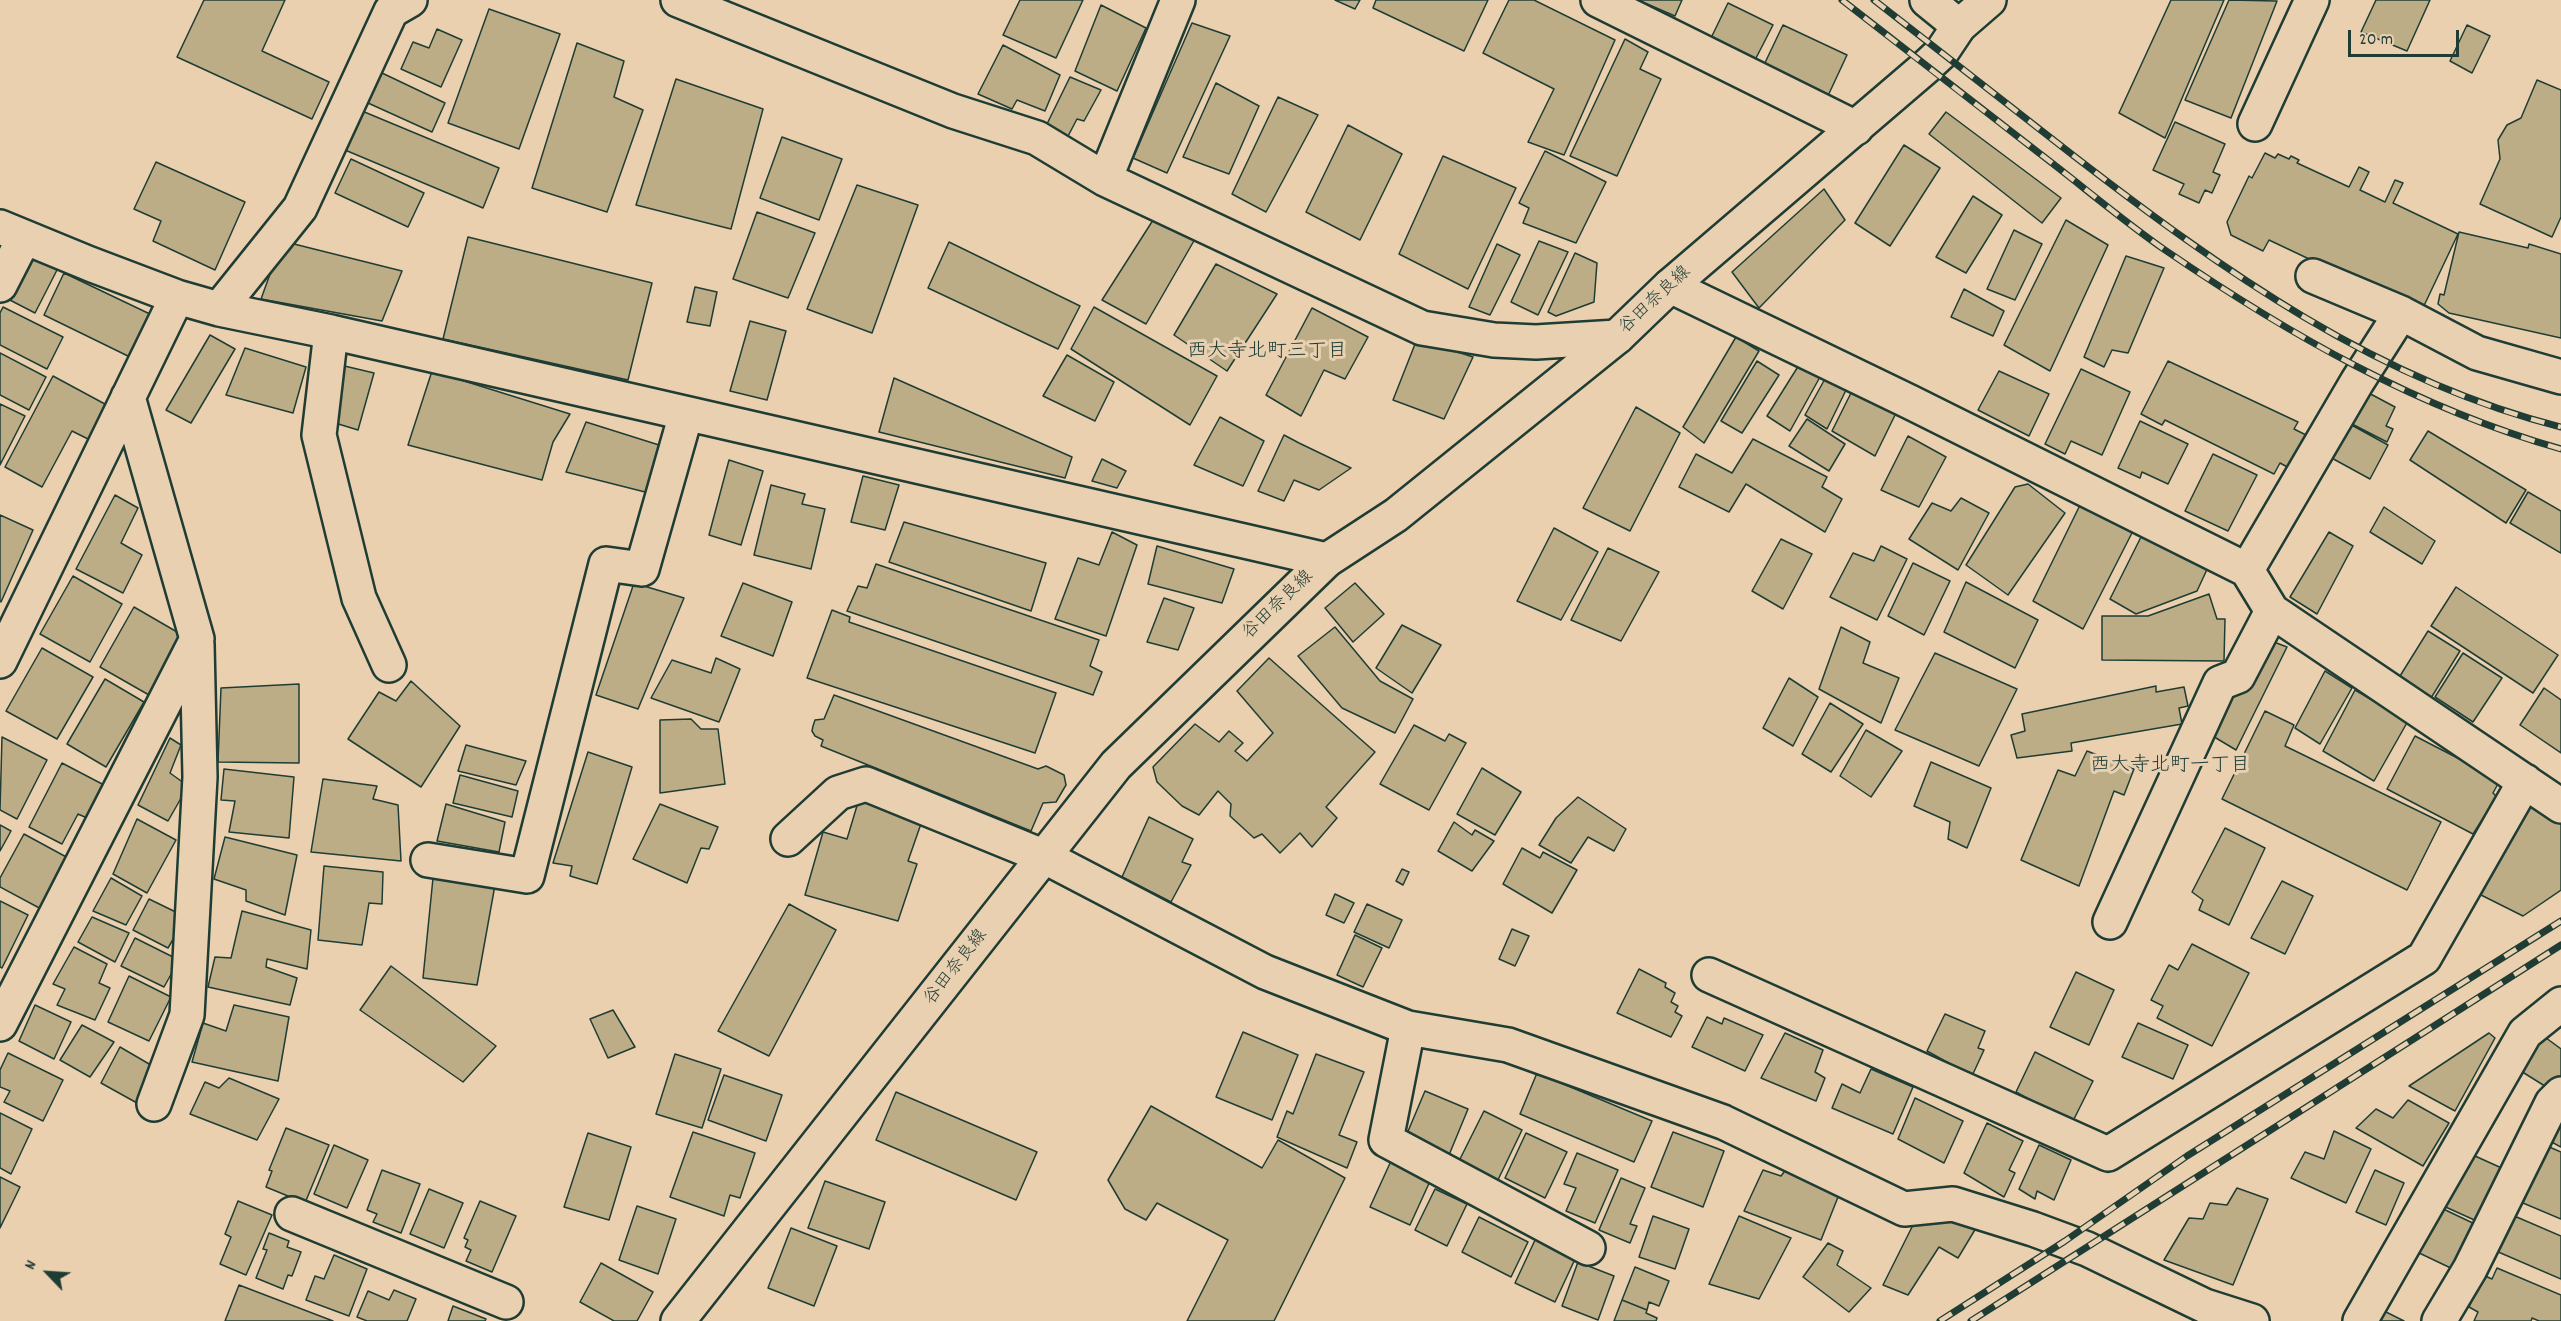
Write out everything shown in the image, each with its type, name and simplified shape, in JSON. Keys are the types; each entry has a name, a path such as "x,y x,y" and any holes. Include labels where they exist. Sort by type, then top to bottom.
{"street":[{"path":"678,0 953,111 1036,138 1105,179 1422,328 1494,340 1536,342 1617,337"},
{"path":"1105,179 1178,0"},
{"path":"1598,0 1856,128"},
{"path":"1926,0 1959,26"},
{"name":"谷田奈良線","path":"678,1321 1116,765 1327,560 1396,515 1617,337 1670,286 1856,128 1941,52 1959,26 1989,0"},
{"path":"2255,124 2312,0"},
{"path":"219,309 300,208 398,4"},
{"path":"0,285 12,232 177,297 219,309 331,332 1327,560"},
{"path":"2313,276 2401,313 2477,352 2561,377"},
{"path":"1670,286 1910,402 2247,570 2272,611 2561,806"},
{"path":"0,661 177,297"},
{"path":"2247,570 2357,382 2401,313"},
{"path":"331,332 320,435 359,598 389,665"},
{"path":"128,397 197,639 200,777 188,1016 154,1104"},
{"path":"428,860 527,876 606,564 642,569 687,414"},
{"path":"2110,922 2220,683 2238,676 2272,611"},
{"path":"0,1024 197,639"},
{"path":"1709,975 2108,1154 2424,958 2525,781"},
{"path":"788,839 838,793 866,784 1045,857 1265,972 1408,1028 1509,1045 1723,1122 1904,1209 1953,1204 2033,1229 2086,1249 2205,1306 2252,1321"},
{"path":"2360,1321 2525,1033 2561,1004"},
{"path":"1408,1028 1386,1140 1588,1248"},
{"path":"2439,1321 2470,1269 2552,1103 2561,1094"},
{"path":"292,1214 506,1302"}],"building":[{"path":"204,0 285,0 262,51 329,82 312,119 177,57"},
{"path":"1020,0 1083,0 1056,58 1003,35"},
{"path":"1335,0 1360,0 1355,9"},
{"path":"1376,0 1488,0 1464,51 1373,8"},
{"path":"1509,0 1534,0 1615,40 1564,155 1528,142 1554,89 1483,53"},
{"path":"1638,0 1682,0 1675,16"},
{"path":"2171,0 2224,0 2165,138 2119,113"},
{"path":"2229,0 2277,1 2231,118 2185,100"},
{"path":"2376,0 2430,0 2407,51 2361,32"},
{"path":"1728,3 1773,25 1755,60 1711,38"},
{"path":"1101,5 1146,28 1117,91 1075,71"},
{"path":"489,9 560,34 519,149 448,123"},
{"path":"1192,23 1230,36 1167,173 1133,158"},
{"path":"1783,25 1847,55 1826,100 1762,69"},
{"path":"2467,25 2490,36 2472,73 2450,61"},
{"path":"437,29 462,40 441,87 401,69 413,42 429,48"},
{"path":"1625,39 1648,52 1640,69 1661,79 1617,176 1570,156"},
{"path":"577,43 624,61 614,97 643,110 607,212 532,188"},
{"path":"1003,45 1060,75 1045,111 1017,100 1012,109 978,94"},
{"path":"382,73 445,103 432,132 368,103"},
{"path":"1070,77 1101,90 1084,121 1077,119 1067,138 1045,128"},
{"path":"676,79 763,109 731,229 636,205"},
{"path":"2537,80 2561,90 2561,217 2552,237 2480,204 2500,159 2498,140 2507,125 2521,118"},
{"path":"1216,83 1259,106 1229,174 1183,157"},
{"path":"1278,97 1318,115 1266,212 1232,194"},
{"path":"362,111 499,168 483,208 345,150"},
{"path":"1946,112 2061,198 2042,223 1929,134"},
{"path":"2175,122 2225,144 2213,172 2220,175 2212,193 2205,190 2199,203 2179,194 2184,184 2153,170"},
{"path":"1348,125 1402,154 1360,240 1306,212"},
{"path":"782,137 842,159 819,220 760,198"},
{"path":"1904,145 1940,168 1890,246 1855,223"},
{"path":"1545,151 1606,182 1576,243 1523,223 1529,208 1519,203"},
{"path":"2265,153 2275,158 2278,154 2289,159 2291,156 2299,160 2297,163 2349,187 2359,167 2369,172 2360,190 2385,202 2395,180 2403,183 2393,203 2458,234 2421,312 2269,240 2263,251 2231,235 2227,222 2249,176 2252,178"},
{"path":"1443,156 1516,188 1468,289 1399,254"},
{"path":"351,159 424,193 408,227 335,193"},
{"path":"156,162 245,202 215,270 153,241 161,221 134,209"},
{"path":"857,185 918,205 872,333 807,309"},
{"path":"1824,189 1845,220 1759,308 1732,272"},
{"path":"1973,196 2002,215 1966,273 1936,257"},
{"path":"757,212 815,233 788,298 733,279"},
{"path":"1155,217 1195,239 1146,324 1102,300"},
{"path":"2066,220 2108,245 2050,371 2004,345"},
{"path":"2014,230 2042,244 2015,300 1987,289"},
{"path":"2459,232 2528,248 2529,244 2561,254 2561,338 2449,313 2438,304 2440,294 2444,295"},
{"path":"468,237 652,283 628,380 443,339"},
{"path":"282,241 402,271 382,321 261,299"},
{"path":"1539,241 1568,252 1538,315 1511,302"},
{"path":"949,242 1080,306 1058,349 928,288"},
{"path":"1497,244 1520,255 1490,315 1469,307"},
{"path":"1575,253 1597,263 1594,302 1556,316 1548,312"},
{"path":"28,254 57,270 35,313 6,298"},
{"path":"2126,256 2164,268 2128,353 2112,350 2104,367 2084,357"},
{"path":"1216,264 1277,294 1227,371 1174,335"},
{"path":"64,273 152,315 132,358 44,315"},
{"path":"695,287 717,292 710,326 687,322"},
{"path":"1964,289 2004,311 1993,336 1951,317"},
{"path":"3,307 63,337 47,369 0,345 0,313"},
{"path":"1094,307 1217,376 1190,425 1071,349"},
{"path":"1312,308 1368,337 1345,379 1324,370 1301,416 1266,395"},
{"path":"750,321 786,331 767,400 730,391"},
{"path":"210,335 235,349 191,423 166,410"},
{"path":"1736,337 1759,351 1704,443 1683,427"},
{"path":"1417,339 1473,357 1444,419 1393,400"},
{"path":"245,348 306,367 293,413 226,395"},
{"path":"0,353 46,377 29,410 0,395"},
{"path":"1067,355 1114,382 1095,421 1043,396"},
{"path":"1757,361 1779,375 1742,433 1721,421"},
{"path":"2168,361 2298,422 2294,429 2308,436 2291,469 2280,463 2274,474 2165,420 2162,425 2141,414"},
{"path":"336,364 374,373 358,430 322,419"},
{"path":"1799,365 1820,377 1790,431 1767,416"},
{"path":"2081,369 2130,392 2102,455 2071,441 2065,454 2045,444"},
{"path":"432,371 570,414 553,442 542,480 408,445"},
{"path":"1999,371 2049,394 2029,436 1978,410"},
{"path":"53,376 116,410 98,444 72,431 42,487 5,467"},
{"path":"1826,377 1848,386 1827,429 1805,415"},
{"path":"894,378 1072,457 1065,478 879,432"},
{"path":"1853,389 1897,411 1875,456 1832,431"},
{"path":"2365,391 2395,407 2386,426 2393,429 2387,442 2350,423"},
{"path":"0,404 25,416 0,465"},
{"path":"1636,407 1680,433 1630,531 1583,508"},
{"path":"1220,417 1264,441 1243,486 1194,465"},
{"path":"1807,419 1845,444 1829,471 1789,446"},
{"path":"2140,421 2188,444 2168,484 2142,472 2140,478 2118,468"},
{"path":"586,422 659,445 649,493 566,472"},
{"path":"2346,422 2388,445 2370,479 2328,456"},
{"path":"2428,431 2526,490 2506,523 2410,460"},
{"path":"1284,435 1351,468 1319,490 1294,480 1284,501 1258,491"},
{"path":"1908,436 1946,457 1919,507 1881,490"},
{"path":"1753,439 1827,477 1822,487 1842,499 1825,532 1746,484 1729,512 1679,487 1696,454 1732,473"},
{"path":"2213,454 2257,475 2228,531 2185,511"},
{"path":"1102,459 1126,471 1117,488 1092,481"},
{"path":"729,460 763,471 741,545 709,535"},
{"path":"863,476 899,485 885,530 851,522"},
{"path":"2028,484 2065,513 2008,595 1966,565 2015,487"},
{"path":"771,485 805,494 802,504 825,509 811,569 754,555"},
{"path":"2528,492 2561,511 2561,553 2510,523"},
{"path":"115,495 138,508 121,543 142,555 123,593 76,569"},
{"path":"1961,498 1989,513 1958,570 1909,539 1932,503 1951,511"},
{"path":"2082,501 2135,527 2083,629 2033,601"},
{"path":"2384,507 2435,541 2422,564 2370,532"},
{"path":"0,515 33,530 1,602 0,601"},
{"path":"904,522 1046,563 1031,611 889,562"},
{"path":"1554,528 1598,552 1561,620 1517,601"},
{"path":"2144,531 2210,563 2197,591 2136,614 2110,599"},
{"path":"1112,532 1137,545 1106,636 1055,619 1078,558 1099,565"},
{"path":"2329,532 2353,546 2317,614 2290,597"},
{"path":"1781,539 1812,554 1783,609 1752,591"},
{"path":"1157,546 1234,569 1222,603 1148,584"},
{"path":"1881,546 1907,559 1877,620 1830,597 1853,553 1874,561"},
{"path":"1608,548 1659,572 1621,641 1571,620"},
{"path":"1913,563 1950,581 1924,635 1888,616"},
{"path":"876,564 1099,640 1090,666 1102,672 1093,695 847,611 858,586 867,588"},
{"path":"73,576 122,604 90,662 40,634"},
{"path":"1966,582 2038,620 2015,668 1944,632"},
{"path":"634,583 684,598 638,709 596,695"},
{"path":"743,583 792,602 773,656 721,636"},
{"path":"1355,583 1384,614 1353,642 1325,608"},
{"path":"2456,587 2558,655 2533,693 2431,626"},
{"path":"2209,594 2217,619 2225,619 2224,661 2102,660 2102,616 2148,616"},
{"path":"1164,598 1194,608 1178,650 1147,642"},
{"path":"134,607 184,636 149,695 100,667"},
{"path":"832,610 850,617 849,622 1056,693 1035,753 807,678"},
{"path":"1402,625 1441,645 1412,693 1376,668"},
{"path":"1335,627 1380,681 1413,699 1395,733 1342,708 1298,656"},
{"path":"1841,627 1870,642 1863,663 1899,678 1881,723 1819,689"},
{"path":"2428,631 2460,651 2431,698 2400,676"},
{"path":"2266,639 2287,647 2236,750 2211,735 2232,691"},
{"path":"42,648 93,677 57,739 6,711"},
{"path":"1935,653 2017,689 1979,766 1895,730"},
{"path":"2463,653 2502,678 2473,722 2435,697"},
{"path":"716,658 740,669 719,722 651,698 672,660 711,673"},
{"path":"1269,658 1375,752 1326,807 1337,818 1312,847 1300,833 1280,853 1262,834 1254,838 1230,816 1231,804 1218,791 1199,815 1182,806 1157,782 1153,767 1195,724 1219,742 1229,731 1243,743 1235,751 1247,761 1273,733 1237,691"},
{"path":"2325,671 2352,688 2320,744 2295,728"},
{"path":"1789,678 1818,697 1793,746 1763,728"},
{"path":"105,679 144,702 106,767 67,744"},
{"path":"411,681 460,726 421,787 348,739 379,692 396,701"},
{"path":"299,684 299,763 218,762 221,688"},
{"path":"2156,686 2156,692 2184,687 2188,706 2179,708 2182,724 2071,743 2072,751 2017,758 2011,735 2025,731 2022,714"},
{"path":"2544,688 2561,700 2561,753 2520,725"},
{"path":"2355,690 2408,721 2374,781 2323,751"},
{"path":"834,695 1038,769 1046,766 1064,775 1066,785 1056,802 1043,803 1031,831 821,746 823,740 815,736 812,731 813,726 815,720 824,719"},
{"path":"1830,703 1863,724 1831,772 1802,754"},
{"path":"2265,711 2294,725 2285,746 2441,822 2407,890 2222,799"},
{"path":"691,719 701,729 718,729 725,784 660,793 660,720"},
{"path":"1414,725 1445,741 1449,734 1466,743 1429,810 1380,784"},
{"path":"1866,730 1902,751 1871,797 1840,776"},
{"path":"2415,736 2500,780 2493,793 2497,797 2473,834 2387,789"},
{"path":"2,737 47,760 17,819 0,810"},
{"path":"170,738 181,745 170,773 188,786 168,821 138,805"},
{"path":"466,745 526,761 516,785 458,771"},
{"path":"2087,751 2134,769 2124,795 2114,791 2079,886 2021,860 2058,770 2075,776"},
{"path":"588,752 632,767 597,884 570,876 572,866 553,863"},
{"path":"1931,762 1991,788 1967,848 1948,839 1950,822 1914,806"},
{"path":"62,763 104,785 87,818 78,814 62,844 29,827"},
{"path":"1482,768 1521,792 1495,835 1457,814"},
{"path":"224,769 294,777 289,838 229,832 235,801 221,800"},
{"path":"460,775 518,791 512,817 453,803"},
{"path":"323,779 377,786 373,799 398,805 401,861 311,852"},
{"path":"1578,797 1626,829 1614,851 1588,837 1571,863 1539,845 1556,818"},
{"path":"859,799 923,818 908,861 917,864 898,921 805,895 823,832 847,839"},
{"path":"2536,803 2561,820 2561,890 2523,916 2481,895 2526,811"},
{"path":"446,804 505,822 499,852 437,841"},
{"path":"660,804 718,827 709,849 701,848 687,883 633,859"},
{"path":"1149,817 1193,839 1182,862 1191,865 1171,902 1122,877"},
{"path":"137,819 176,840 147,893 113,874"},
{"path":"1454,822 1472,835 1475,830 1494,841 1472,871 1438,851"},
{"path":"0,825 11,831 0,851"},
{"path":"2225,828 2265,848 2229,925 2199,910 2203,900 2192,892"},
{"path":"24,834 70,859 43,910 0,887 0,878"},
{"path":"225,837 297,855 285,915 246,901 246,890 214,879"},
{"path":"1522,848 1540,858 1543,852 1577,870 1552,913 1503,884"},
{"path":"324,866 383,872 382,904 369,903 362,945 318,940"},
{"path":"1402,869 1409,872 1403,885 1396,881"},
{"path":"111,878 142,896 126,925 93,911"},
{"path":"433,878 495,885 477,985 423,978"},
{"path":"2282,881 2313,896 2285,954 2251,938"},
{"path":"1335,894 1354,903 1344,923 1326,915"},
{"path":"149,899 186,917 168,948 133,930"},
{"path":"0,901 28,915 2,968 0,967"},
{"path":"789,904 836,930 769,1056 718,1031"},
{"path":"1367,904 1402,920 1389,948 1354,932"},
{"path":"242,911 311,930 307,969 267,959 266,967 297,978 290,1005 208,987 215,957 231,958"},
{"path":"92,917 129,933 115,962 78,942"},
{"path":"1512,929 1529,936 1515,966 1499,959"},
{"path":"1355,935 1382,948 1363,987 1337,975"},
{"path":"135,938 179,960 164,987 121,966"},
{"path":"2192,944 2249,973 2212,1046 2157,1018 2163,1006 2151,1000 2169,965 2178,970"},
{"path":"74,947 107,964 99,983 110,988 95,1020 57,1005 65,989 53,984"},
{"path":"391,966 496,1046 463,1082 360,1010"},
{"path":"1639,969 1666,983 1665,987 1675,993 1671,1002 1678,1006 1675,1012 1682,1016 1671,1037 1617,1013"},
{"path":"2076,972 2114,990 2089,1045 2050,1027"},
{"path":"129,976 171,997 149,1041 108,1022"},
{"path":"35,1005 71,1022 54,1059 19,1041"},
{"path":"234,1005 289,1017 278,1081 192,1062 203,1023 226,1031"},
{"path":"613,1010 635,1047 608,1058 590,1019"},
{"path":"1945,1014 1985,1031 1978,1048 1984,1050 1972,1076 1927,1051"},
{"path":"1707,1017 1722,1024 1724,1018 1763,1035 1745,1071 1692,1047"},
{"path":"2138,1023 2188,1045 2173,1079 2122,1057"},
{"path":"82,1025 114,1042 90,1077 60,1060"},
{"path":"1243,1032 1298,1055 1272,1120 1216,1097"},
{"path":"1785,1033 1823,1050 1815,1072 1825,1078 1816,1101 1761,1078"},
{"path":"2489,1033 2495,1038 2455,1111 2409,1086"},
{"path":"2542,1035 2561,1049 2561,1086 2556,1093 2516,1068"},
{"path":"120,1047 156,1068 137,1103 101,1083"},
{"path":"2035,1052 2093,1081 2072,1123 2016,1092"},
{"path":"8,1053 63,1080 43,1121 4,1102 10,1091 0,1087 0,1070"},
{"path":"675,1054 721,1069 702,1128 656,1114"},
{"path":"1316,1054 1364,1072 1339,1135 1357,1142 1347,1168 1277,1137 1287,1111 1293,1114"},
{"path":"1871,1069 1913,1087 1893,1134 1832,1108 1842,1084 1860,1093"},
{"path":"1537,1073 1652,1121 1634,1162 1520,1114"},
{"path":"724,1075 782,1095 766,1141 708,1120"},
{"path":"229,1078 279,1099 257,1140 190,1114 205,1082 219,1088"},
{"path":"1425,1091 1468,1109 1449,1155 1406,1136"},
{"path":"896,1092 1037,1152 1016,1200 876,1140"},
{"path":"1915,1098 1963,1121 1944,1163 1898,1139"},
{"path":"2408,1100 2449,1123 2423,1166 2356,1128 2376,1109 2393,1118"},
{"path":"1151,1106 1262,1168 1278,1140 1345,1178 1274,1321 1187,1321 1228,1240 1157,1203 1146,1220 1125,1209 1108,1180"},
{"path":"1484,1111 1522,1130 1495,1186 1456,1167"},
{"path":"0,1113 32,1129 11,1174 0,1168"},
{"path":"2561,1117 2561,1147 2548,1140"},
{"path":"1987,1123 2023,1141 2009,1170 2015,1173 2004,1197 1964,1173"},
{"path":"286,1128 329,1145 305,1203 266,1187 272,1171 269,1170"},
{"path":"2334,1131 2371,1149 2346,1203 2291,1178 2305,1152 2324,1159"},
{"path":"693,1132 755,1153 740,1198 730,1195 724,1216 670,1197"},
{"path":"1673,1132 1724,1151 1703,1207 1651,1187"},
{"path":"588,1133 631,1147 609,1220 564,1207"},
{"path":"1526,1133 1567,1152 1545,1198 1505,1178"},
{"path":"334,1145 368,1160 347,1208 314,1194"},
{"path":"2039,1145 2071,1160 2054,1200 2037,1191 2035,1199 2019,1189"},
{"path":"2547,1146 2561,1152 2561,1219 2523,1203"},
{"path":"2464,1151 2506,1170 2481,1223 2439,1204"},
{"path":"1577,1153 1618,1170 1595,1223 1566,1211 1576,1188 1564,1184"},
{"path":"1391,1161 1431,1179 1410,1225 1370,1207"},
{"path":"1787,1168 1840,1192 1821,1240 1744,1211 1763,1170 1781,1176"},
{"path":"382,1170 420,1184 401,1233 373,1222 377,1214 367,1210"},
{"path":"2375,1170 2404,1183 2386,1225 2356,1212"},
{"path":"0,1177 20,1187 0,1228"},
{"path":"1621,1178 1645,1188 1630,1224 1637,1226 1630,1243 1599,1230"},
{"path":"825,1181 885,1202 869,1249 808,1228"},
{"path":"2237,1188 2268,1199 2233,1285 2164,1260 2189,1218 2203,1219 2210,1203 2227,1205"},
{"path":"429,1189 463,1203 444,1248 410,1234"},
{"path":"1435,1189 1467,1204 1447,1246 1415,1230"},
{"path":"238,1201 272,1215 246,1275 220,1264 231,1237 225,1234"},
{"path":"480,1201 516,1216 492,1272 466,1261 471,1250 465,1247 468,1240 464,1238"},
{"path":"637,1206 676,1219 658,1274 619,1260"},
{"path":"2437,1206 2479,1226 2457,1271 2415,1251"},
{"path":"1947,1214 1976,1228 1958,1258 1939,1247 1908,1295 1883,1285 1913,1225"},
{"path":"2512,1215 2561,1236 2561,1279 2496,1251"},
{"path":"1653,1216 1689,1229 1675,1269 1639,1257"},
{"path":"1739,1216 1791,1238 1759,1299 1709,1284"},
{"path":"1479,1217 1528,1242 1511,1277 1462,1252"},
{"path":"791,1228 837,1246 814,1306 768,1288"},
{"path":"269,1233 289,1241 287,1247 301,1252 292,1276 288,1275 283,1289 256,1278 267,1250 263,1249"},
{"path":"1536,1238 1576,1257 1555,1302 1515,1283"},
{"path":"1828,1243 1843,1251 1837,1265 1871,1288 1849,1312 1803,1277"},
{"path":"334,1255 367,1269 349,1316 306,1300 315,1276 324,1279"},
{"path":"1578,1262 1614,1276 1598,1320 1562,1306"},
{"path":"601,1263 653,1292 637,1321 614,1321 580,1302"},
{"path":"1635,1267 1669,1281 1659,1306 1649,1302 1647,1310 1622,1300"},
{"path":"2497,1268 2561,1295 2561,1321 2539,1321 2532,1318 2531,1321 2474,1321 2478,1312 2469,1307 2483,1275 2492,1279"},
{"path":"239,1285 333,1321 225,1321"},
{"path":"394,1290 416,1299 407,1321 367,1321 357,1317 368,1291 389,1300"},
{"path":"1622,1300 1647,1310 1646,1313 1657,1318 1656,1321 1614,1321"},
{"path":"453,1306 486,1319 485,1321 448,1321"},
{"path":"2380,1309 2404,1321 2374,1321"}],"railway":[{"path":"1842,0 2133,227 2259,311 2355,366 2405,390 2508,432 2561,449"},
{"path":"1874,0 2130,198 2245,280 2304,317 2365,351 2428,381 2493,407 2561,427"},
{"path":"1940,1321 2065,1241 2187,1156 2561,921"},
{"path":"1971,1321 2561,945"}],"district":[{"name":"西大寺北町三丁目","path":"1267,353"},
{"name":"西大寺北町一丁目","path":"2170,767"}]}
